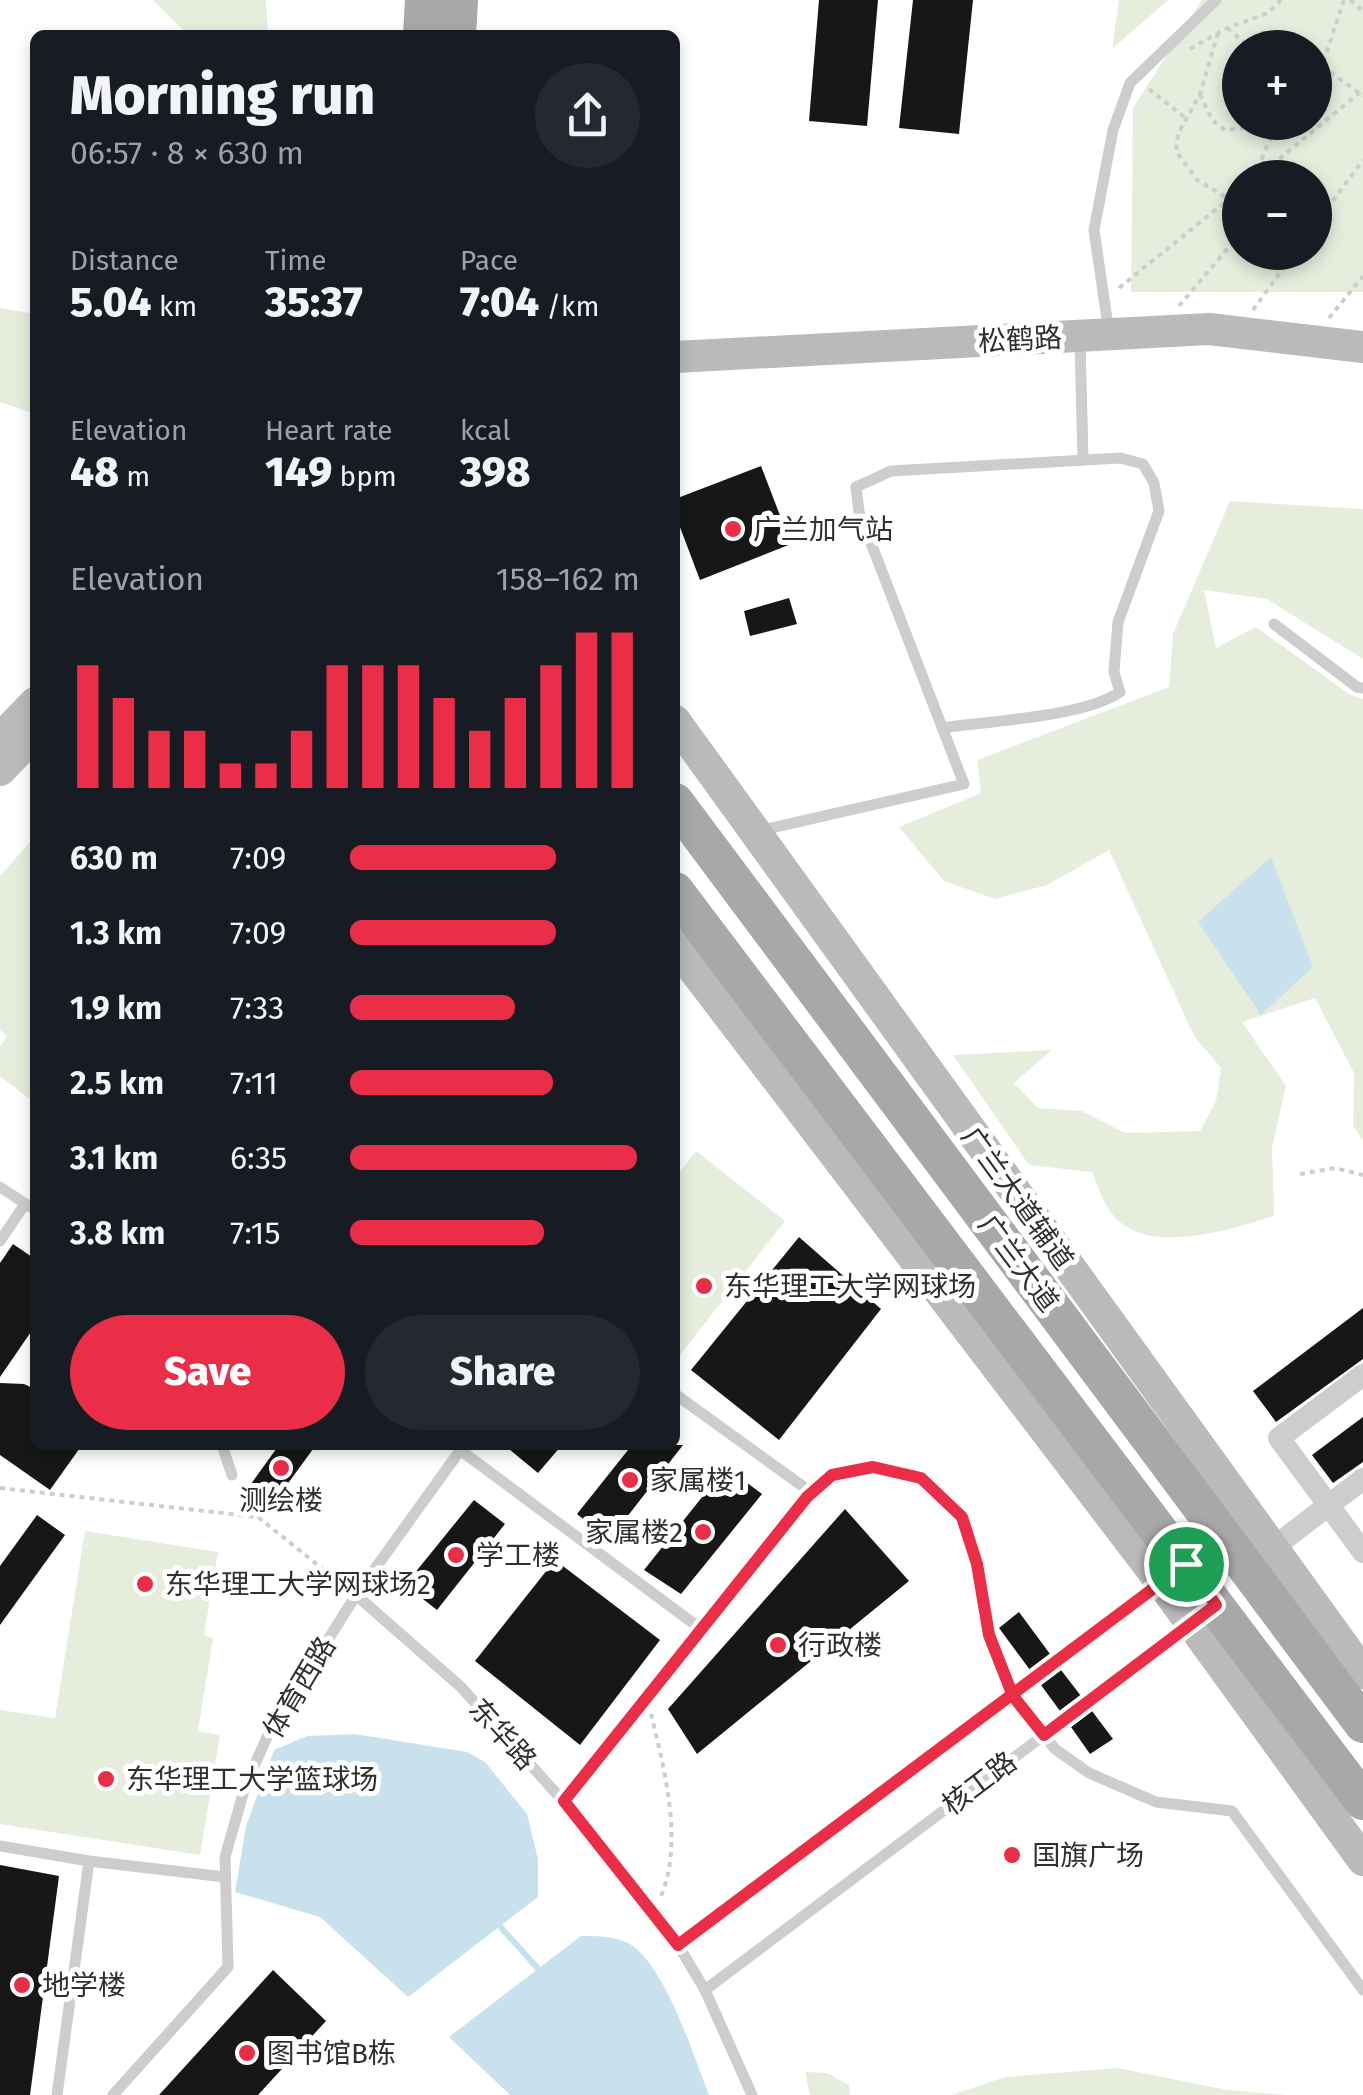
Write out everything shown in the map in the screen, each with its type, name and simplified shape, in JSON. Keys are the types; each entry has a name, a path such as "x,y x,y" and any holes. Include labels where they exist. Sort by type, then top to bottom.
{"main road":[{"path":"422,30 424,0"},
{"path":"457,30 459,0"},
{"name":"松鹤路","path":"680,357 1209,329 1363,348"},
{"path":"0,739 30,708"},
{"name":"广兰大道辅道","path":"680,728 754,832 1236,1586 1363,1860"},
{"path":"0,770 30,739"},
{"name":"广兰大道","path":"680,809 1196,1556"},
{"name":"广兰大道","path":"680,897 1196,1556 1236,1586 1363,1724"},
{"path":"680,951 1196,1556"},
{"name":"广兰大道辅道","path":"1236,1586 1363,1673"},
{"name":"广兰大道","path":"1236,1586 1363,1801"}],"street":[{"path":"1363,1376 1279,1438 1363,1552"},
{"path":"1236,1586 1363,1478"}],"lane":[{"path":"1084,460 1094,335 1104,300 1094,230 1114,130 1130,82 1216,0"},
{"path":"754,832 964,784 942,728 860,512 856,487 891,471 1120,458 1143,464 1154,483 1159,511 1118,622 1114,672 1120,692 1110,699 1074,709 942,728"},
{"path":"1274,624 1357,688 1363,688"},
{"path":"0,1187 30,1207 0,1241"},
{"path":"680,1398 812,1493"},
{"path":"224,1450 232,1475"},
{"name":"体育西路","path":"113,2095 228,1967 225,1878 230,1835 267,1737 356,1595 461,1450"},
{"path":"465,1450 701,1629"},
{"path":"564,1801 812,1493 832,1475 873,1467 921,1478 962,1517 977,1564 989,1635 1013,1696 1055,1748 1089,1774 1156,1802 1232,1811 1363,1990"},
{"name":"核工路","path":"678,1945 1196,1556"},
{"name":"核工路","path":"705,1990 1236,1586"},
{"name":"东华路","path":"356,1595 461,1687 564,1801 678,1945 705,1990 752,2095"},
{"path":"0,1846 225,1878"},
{"path":"58,2095 89,1861"}],"path":[{"path":"1186,51 1218,32 1268,13 1282,0"},
{"path":"1332,40 1347,0 1363,10"},
{"path":"1218,32 1200,94 1178,134 1176,151 1198,180 1222,195"},
{"path":"1332,73 1362,93 1332,116"},
{"path":"1130,82 1136,79 1188,120"},
{"path":"1200,94 1212,120 1222,128"},
{"path":"1277,160 1302,140"},
{"path":"1332,202 1363,160"},
{"path":"1104,300 1222,206"},
{"path":"1156,332 1222,255"},
{"path":"1247,318 1282,270"},
{"path":"1310,341 1363,276"},
{"path":"1300,1174 1336,1168 1363,1175"},
{"path":"232,1475 258,1517 356,1595"},
{"path":"0,1488 258,1517"},
{"path":"648,1697 672,1826 666,1884 653,1914"}],"green space":[{"path":"153,0 266,0 268,30 183,30"},
{"path":"1119,0 1168,0 1112,49"},
{"path":"1202,0 1363,0 1363,292 1131,292 1133,108"},
{"path":"0,308 30,313 30,412 0,402"},
{"path":"1230,501 1363,509 1363,659 1267,599 1204,590 1216,648 1256,627 1349,694 1363,699 1363,1141 1353,1126 1354,1073 1315,998 1242,1022 1286,1086 1272,1148 1274,1216 1210,1233 1162,1237 1122,1224 1108,1208 1092,1172 1029,1165 953,1055 1052,1050 1014,1083 1038,1108 1082,1111 1125,1133 1200,1131 1216,1101 1221,1068 1194,1036 1109,850 1047,885 995,899 944,881 899,827 981,793 977,760 1169,687 1173,634"},
{"path":"30,842 30,1099 0,1076 0,1046 7,1036 0,1030 0,876"},
{"name":"东华理工大学网球场","path":"696,1151 785,1221 680,1355 680,1172"},
{"name":"东华理工大学篮球场","path":"85,1531 218,1552 204,1635 213,1638 198,1731 220,1735 200,1855 0,1824 0,1710 55,1718"},
{"path":"1118,2068 1227,2090 1287,2095 952,2095 1005,2077"},
{"path":"805,2072 827,2073 849,2085 850,2095 810,2095"}],"water":[{"path":"1271,857 1313,967 1261,1015 1198,922"},
{"path":"355,1734 467,1752 485,1762 527,1814 538,1859 538,1897 408,1997 320,1917 235,1892 246,1826 274,1750 307,1736"},
{"path":"581,1936 620,1940 640,1952 662,1983 680,2020 709,2095 510,2095 449,2037"}],"building":[{"path":"819,0 878,0 867,126 809,121"},
{"path":"913,0 973,0 959,134 899,128"},
{"name":"广兰加气站","path":"761,466 791,544 700,580 680,527 680,497"},
{"name":"广兰加气站","path":"789,598 797,624 750,636 744,611"},
{"path":"799,1237 881,1309 779,1440 691,1370"},
{"path":"13,1244 30,1256 30,1333 0,1377 0,1263"},
{"path":"1363,1308 1363,1359 1276,1422 1253,1391"},
{"path":"0,1383 30,1387 30,1450 78,1450 50,1490 0,1455"},
{"path":"1363,1417 1363,1462 1333,1483 1312,1455"},
{"name":"测绘楼","path":"275,1450 312,1450 270,1508 246,1491"},
{"path":"510,1450 558,1450 538,1473"},
{"name":"家属楼1","path":"628,1450 679,1450 609,1540 577,1514"},
{"name":"家属楼2","path":"726,1467 762,1494 681,1594 644,1570"},
{"name":"学工楼","path":"474,1500 505,1524 437,1610 405,1585"},
{"name":"行政楼","path":"845,1509 909,1581 697,1754 668,1709"},
{"path":"37,1515 65,1535 0,1625 0,1566"},
{"path":"555,1560 660,1640 580,1745 475,1661"},
{"path":"1019,1612 1050,1654 1030,1670 999,1628"},
{"path":"1061,1670 1081,1696 1060,1711 1041,1685"},
{"path":"1092,1711 1113,1739 1090,1754 1071,1727"},
{"name":"地学楼","path":"0,1865 59,1876 30,2095 0,2095"},
{"name":"图书馆B栋","path":"273,1970 326,2021 258,2095 159,2095"}],"waterway":[{"path":"497,1923 542,1973"}],"place":[{"name":"广兰加气站","path":"733,529"},
{"name":"东华理工大学网球场","path":"704,1286"},
{"name":"测绘楼","path":"281,1468"},
{"name":"家属楼1","path":"630,1480"},
{"name":"家属楼2","path":"703,1532"},
{"name":"学工楼","path":"456,1555"},
{"name":"东华理工大学网球场2","path":"145,1584"},
{"name":"行政楼","path":"778,1645"},
{"name":"东华理工大学篮球场","path":"106,1779"},
{"name":"国旗广场","path":"1012,1855"},
{"name":"地学楼","path":"22,1985"},
{"name":"图书馆B栋","path":"247,2053"}],"route":[{"path":"1186,1564 1013,1696 678,1945 564,1801 807,1497 832,1475 873,1467 921,1478 962,1517 977,1564 989,1635 1013,1696 1044,1735 1216,1605 1186,1564"}]}
